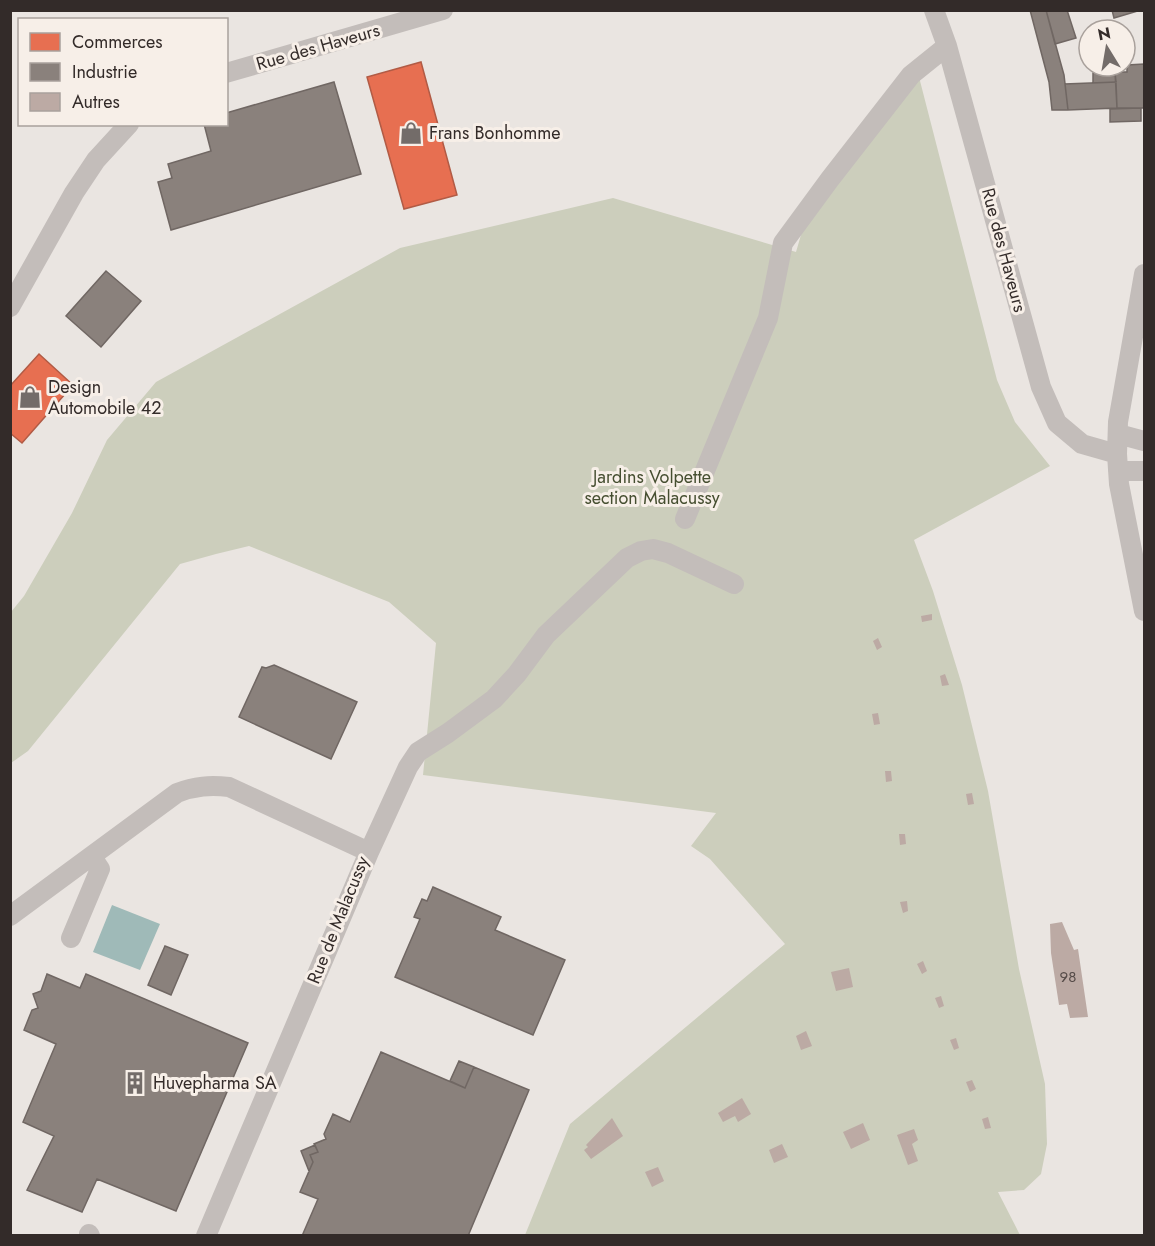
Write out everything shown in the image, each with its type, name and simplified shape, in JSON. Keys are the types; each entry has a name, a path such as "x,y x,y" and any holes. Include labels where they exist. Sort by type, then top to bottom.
{"street":[{"name":"Rue des Haveurs","path":"228,72 443,10"},
{"name":"Rue des Haveurs","path":"934,10 947,46 1041,387 1057,423 1082,444 1118,463 1144,471"},
{"path":"685,519 768,318 783,243 911,75 947,46"},
{"path":"10,307 96,160 127,126"},
{"path":"1144,283 1118,422 1118,463 1119,484 1144,611"},
{"path":"1118,434 1144,441"},
{"path":"369,852 408,767 418,752 494,699 517,674 546,635 627,558 641,551 653,549 668,552 734,584"},
{"name":"Rue de Malacussy","path":"10,916 177,794 190,788 209,785 229,787 369,852 206,1236"},
{"path":"71,938 100,869 92,857"}],"green space":[{"name":"Jardins Volpette section Malacussy","path":"919,77 997,380 1015,422 1050,466 914,540 933,591 962,685 988,791 1019,969 1045,1084 1047,1144 1041,1174 1024,1190 998,1192 1020,1235 525,1235 570,1124 785,944 710,859 691,846 716,813 423,775 436,643 389,602 249,546 180,564 28,751 11,763 11,612 24,596 72,513 107,440 156,382 400,248 613,198 796,252 803,228"}],"water":[{"path":"112,905 160,924 140,970 93,952"}],"building: Commerces":[{"path":"421,62 457,195 404,209 367,77"},
{"path":"39,354 73,385 22,443 10,433 10,386"}],"building: Industrie":[{"path":"1030,10 1046,10 1064,75 1068,110 1052,110 1049,82"},
{"path":"1046,10 1067,10 1076,38 1055,44"},
{"path":"1112,10 1138,11 1114,18"},
{"path":"1137,64 1144,64 1144,108 1117,108 1115,78 1137,78"},
{"path":"1093,78 1116,78 1116,82 1093,83"},
{"path":"334,82 361,174 171,230 158,182 172,178 168,164 211,151 205,126 228,126 228,112"},
{"path":"1116,82 1117,108 1068,110 1065,84"},
{"path":"1141,108 1141,121 1110,122 1110,109"},
{"path":"106,271 141,301 101,347 66,316"},
{"path":"274,665 357,702 331,759 239,717 262,667"},
{"path":"433,887 501,917 495,930 565,960 533,1035 395,977 420,919 414,917 422,899 427,901"},
{"path":"165,946 188,955 171,995 148,985"},
{"name":"Huvepharma SA","path":"47,974 80,988 86,974 248,1043 176,1211 97,1179 82,1212 27,1190 54,1136 23,1122 56,1044 24,1030 32,1010 38,1008 33,994 41,991"},
{"path":"381,1052 465,1088 474,1067 529,1090 468,1236 302,1236 318,1199 300,1192 313,1162 310,1155 318,1152 314,1144 326,1139 324,1134 333,1114 350,1122"},
{"path":"459,1061 474,1067 465,1088 450,1081"},
{"path":"315,1145 318,1152 310,1155 313,1162 309,1171 301,1151"}],"building: Autres":[{"path":"932,614 932,620 922,622 921,616"},
{"path":"878,638 882,647 877,650 873,641"},
{"path":"945,674 949,685 942,686 940,676"},
{"path":"878,713 880,724 874,725 872,714"},
{"path":"885,771 891,771 892,781 886,782"},
{"path":"972,793 974,804 968,805 966,794"},
{"path":"899,834 905,834 906,844 900,845"},
{"path":"907,901 908,911 903,913 900,902"},
{"path":"1062,922 1074,950 1078,949 1088,1017 1070,1018 1067,1004 1059,1005 1051,953 1050,924"},
{"path":"923,961 927,971 922,974 917,964"},
{"path":"849,968 853,987 836,991 831,972"},
{"path":"941,996 944,1006 939,1008 935,998"},
{"path":"806,1031 812,1046 801,1050 796,1036"},
{"path":"956,1038 959,1048 954,1050 950,1040"},
{"path":"972,1080 976,1089 970,1092 966,1082"},
{"path":"742,1098 751,1114 738,1122 735,1116 723,1122 718,1113"},
{"path":"988,1117 991,1128 985,1129 982,1119"},
{"path":"612,1118 623,1136 591,1159 584,1150 588,1147 586,1145"},
{"path":"863,1123 870,1140 851,1149 843,1132"},
{"path":"914,1129 918,1140 912,1144 918,1161 908,1165 897,1135"},
{"path":"782,1144 788,1157 774,1163 769,1150"},
{"path":"658,1167 664,1181 652,1187 645,1172"}],"place":[{"name":"Frans Bonhomme","path":"411,133"},
{"name":"Design Automobile 42","path":"30,397"},
{"name":"Huvepharma SA","path":"135,1083"}]}
